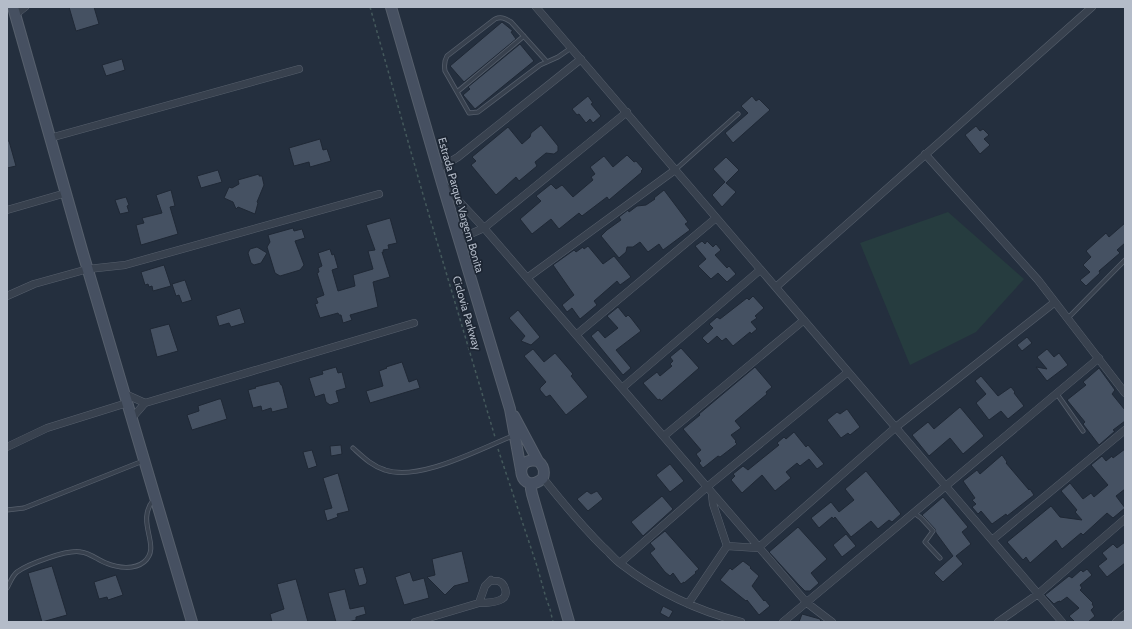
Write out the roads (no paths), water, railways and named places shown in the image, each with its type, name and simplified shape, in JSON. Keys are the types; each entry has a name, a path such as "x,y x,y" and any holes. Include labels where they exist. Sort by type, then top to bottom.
{"street":[{"path":"25,7 14,11 154,498 192,622"},
{"name":"Estrada Parque Vargem Bonita","path":"391,7 510,409 521,470"},
{"path":"536,7 1062,622"},
{"path":"776,287 1092,7"},
{"path":"438,169 458,158 581,59"},
{"path":"50,138 299,69"},
{"path":"459,239 484,228 627,112"},
{"path":"925,154 1038,280 1125,393"},
{"path":"527,278 675,170"},
{"path":"442,183 484,228 806,603 832,622"},
{"path":"7,210 66,193"},
{"path":"7,296 34,284 88,269 125,265 379,194"},
{"path":"576,335 716,218"},
{"path":"622,388 760,270"},
{"path":"726,546 758,548 896,427 1055,302"},
{"path":"664,436 804,320"},
{"path":"7,447 47,428 126,399 145,403 414,323"},
{"path":"783,622 1099,358"},
{"path":"620,563 707,487 848,372"},
{"path":"132,418 145,403"},
{"name":"Estrada Parque Vargem Bonita","path":"510,409 538,461"},
{"path":"992,540 1125,430"},
{"path":"528,461 538,461 544,468 543,478 532,484 525,481 521,474 521,470 525,463 528,461"},
{"path":"543,478 592,536 620,563 650,583 688,604 725,620 741,622"},
{"path":"532,484 532,494 569,622"},
{"path":"712,493 713,504 726,546"},
{"path":"998,622 1038,594 1125,519"},
{"path":"688,604 726,546"},
{"path":"415,622 479,603"},
{"path":"1116,622 1125,614"}],"lane":[{"path":"547,62 511,22 500,17 495,19 447,56 444,60 445,71 469,114 473,114 478,112 540,65 558,58 571,48"},
{"path":"457,92 524,36"},
{"path":"675,170 738,114"},
{"path":"1068,318 1125,260"},
{"path":"1057,394 1083,431"},
{"path":"353,448 370,463 379,468 391,472 404,473 454,462 496,442 514,436"},
{"path":"7,510 24,508 144,460"},
{"path":"7,588 17,572 50,557 73,552 81,552 107,564 117,566 132,567 139,565 149,557 152,550 146,525 146,514 149,505 154,498"},
{"path":"914,513 933,531 925,542 940,558"}]}
